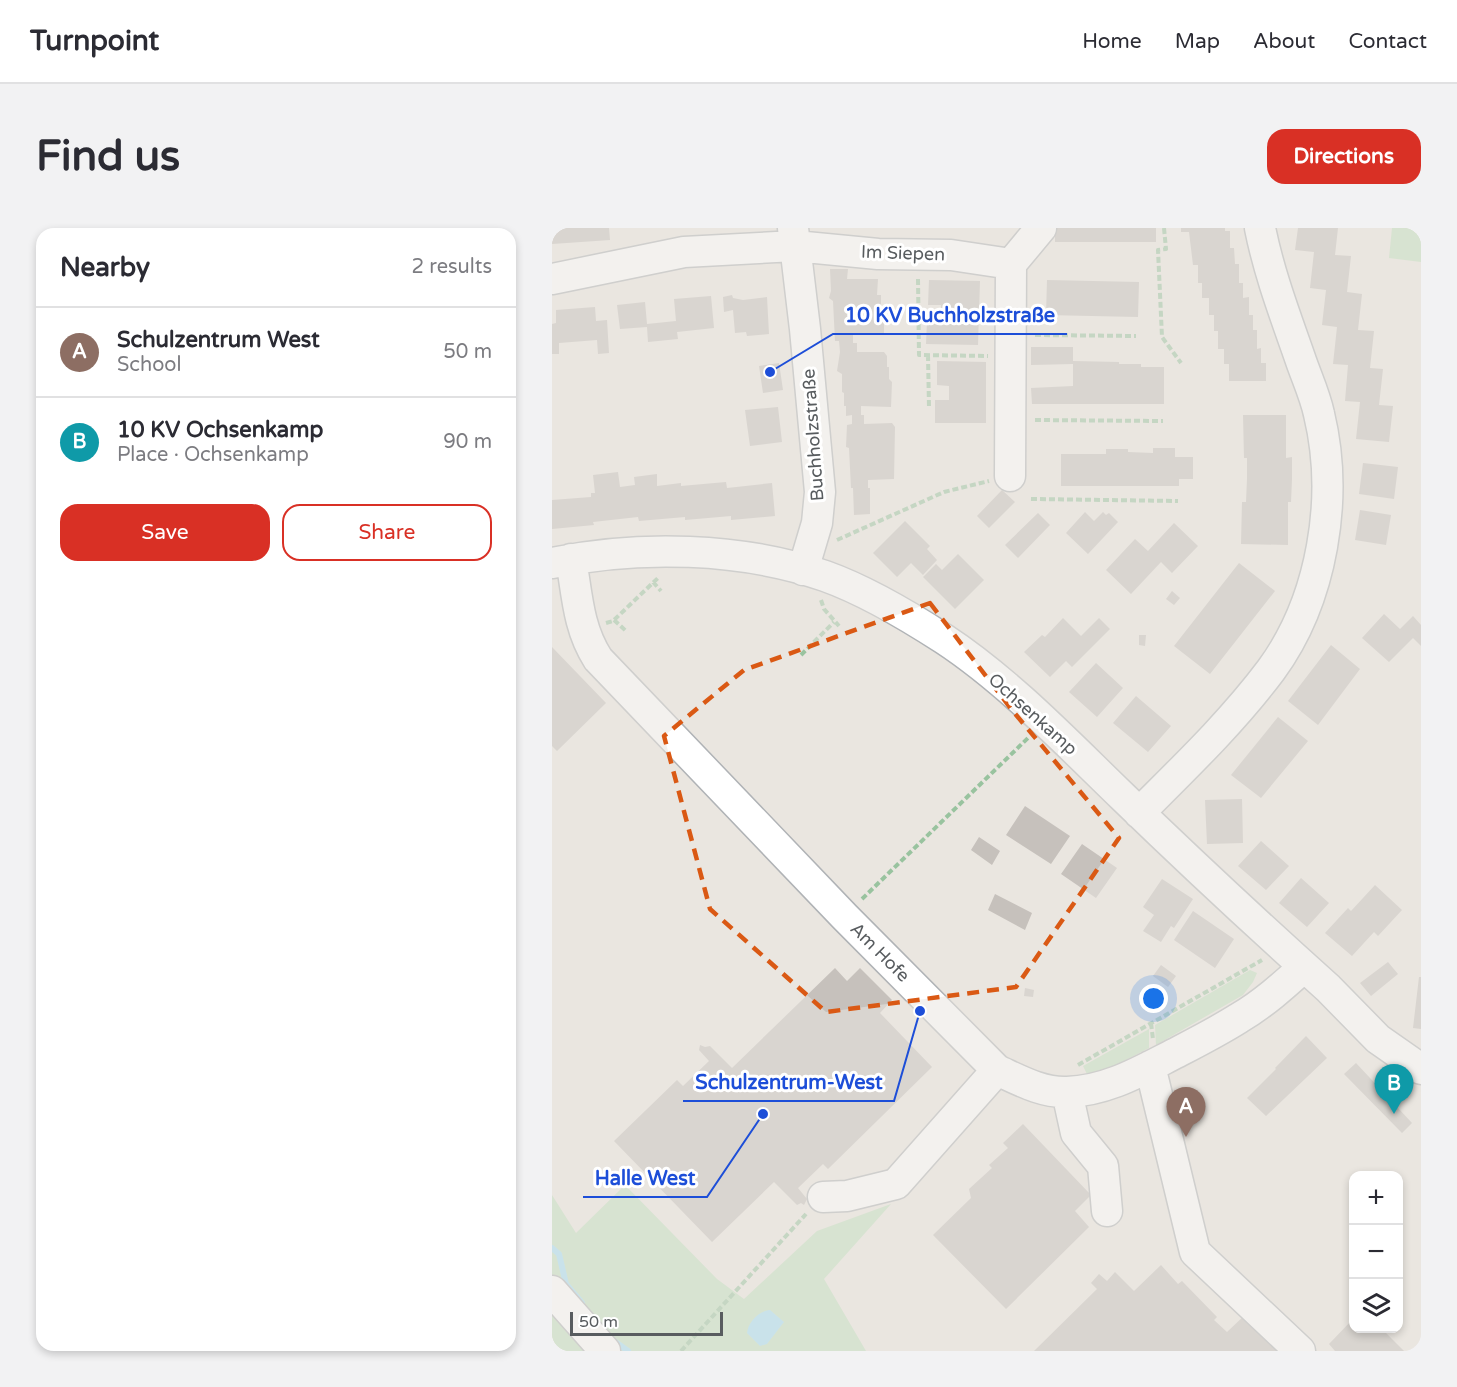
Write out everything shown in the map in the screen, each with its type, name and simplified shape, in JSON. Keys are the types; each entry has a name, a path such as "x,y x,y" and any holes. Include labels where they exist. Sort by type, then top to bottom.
{"street":[{"path":"1010,476 1011,264 1041,228"},
{"path":"1139,813 1231,720 1273,668 1305,607 1323,543 1329,481 1326,445 1318,410 1276,292 1260,228"},
{"name":"Im Siepen","path":"552,279 684,252 794,237 878,254 951,255 1011,264"},
{"name":"Buchholzstraße","path":"794,237 820,492 817,523 806,561"},
{"name":"Ochsenkamp","path":"561,561 630,553 684,552 724,554 768,561 806,561 826,577 890,606 946,640 1006,687 1294,957 1378,1039 1421,1069"},
{"name":"Am Hofe","path":"561,561 587,643 598,659 845,917 997,1070 1027,1084 1060,1091 1097,1088 1123,1080 1240,1018 1277,991 1294,957"},
{"path":"1150,1066 1195,1252 1300,1351"},
{"path":"823,1197 847,1196 896,1184 997,1070"},
{"path":"1060,1091 1077,1132 1103,1166 1107,1211"},
{"path":"552,1291 605,1351"}],"path":[{"path":"1164,228 1166,249 1158,250 1162,337 1181,363"},
{"path":"918,254 919,355 1136,336"},
{"path":"928,355 929,407"},
{"path":"1010,420 1163,421"},
{"path":"806,561 944,492 1010,476"},
{"path":"1031,499 1178,501"},
{"path":"582,628 614,620 684,552"},
{"path":"653,582 661,591"},
{"path":"614,620 626,631"},
{"path":"801,655 834,622"},
{"path":"845,917 1044,722"},
{"path":"1060,1091 1073,1068 1294,957"},
{"path":"681,1351 774,1247 823,1197"}],"highlighted area":[{"path":"930,603 1012,710 1119,838 1016,987 826,1012 710,909 664,736 744,670"}],"green space":[{"path":"1392,228 1421,228 1421,262 1389,258"},
{"path":"1250,970 1257,973 1243,995 1156,1045 1155,1025"},
{"path":"1149,1029 1149,1048 1103,1072 1088,1076 1083,1066"},
{"path":"625,1185 717,1279 744,1299 817,1231 891,1204 824,1279 866,1351 552,1351 552,1195 576,1233"}],"water":[{"path":"770,1310 784,1322 767,1344 760,1346 747,1333 748,1329 758,1315"}],"building":[{"path":"552,228 609,228 610,240 552,244"},
{"path":"1055,228 1156,228 1156,242 1055,242"},
{"path":"1181,228 1225,228 1225,231 1230,231 1230,248 1234,248 1235,264 1239,264 1239,283 1243,283 1243,298 1249,297 1249,315 1253,315 1253,330 1257,330 1257,349 1261,348 1261,363 1266,363 1266,381 1229,381 1229,364 1224,364 1224,349 1218,349 1218,331 1214,331 1214,315 1209,315 1209,298 1202,298 1202,283 1198,283 1198,265 1193,265 1189,232 1181,232"},
{"path":"1298,228 1338,228 1335,255 1351,256 1347,292 1362,294 1358,330 1374,331 1370,368 1383,369 1379,405 1393,406 1389,442 1356,439 1360,402 1345,401 1348,365 1333,364 1337,327 1322,325 1326,290 1310,288 1314,252 1295,250"},
{"path":"830,269 848,269 847,279 878,279 877,295 881,295 881,306 884,309 884,335 853,334 853,343 857,343 857,352 884,352 887,356 889,379 892,382 891,407 861,406 864,424 892,423 895,427 894,479 868,480 870,514 854,515 849,448 846,447 847,425 852,424 852,415 846,416 842,374 837,371 840,352 839,341 835,341 833,301 829,298"},
{"path":"929,280 980,281 978,345 926,344 927,321 941,321 941,305 928,305"},
{"path":"1047,280 1139,282 1138,317 1046,315"},
{"path":"732,295 733,298 743,300 767,297 769,334 747,336 746,332 735,333 733,310 724,312 723,297"},
{"path":"711,296 714,328 677,332 678,339 648,342 647,327 620,329 617,305 645,302 647,324 676,321 674,299"},
{"path":"595,307 596,321 607,320 609,353 598,354 597,340 559,343 559,354 552,354 552,324 556,323 556,310"},
{"path":"1031,347 1073,347 1073,361 1119,362 1119,364 1141,364 1141,367 1164,367 1164,404 1032,404 1031,388 1073,386 1073,364 1031,365"},
{"path":"937,361 986,362 986,423 935,423 935,400 949,400 949,386 937,385"},
{"path":"779,363 783,390 763,393 759,366"},
{"path":"778,407 782,442 750,446 745,410"},
{"path":"1243,415 1286,415 1286,458 1292,457 1291,502 1288,502 1288,545 1241,544 1242,502 1246,502 1247,479"},
{"path":"1153,448 1175,448 1175,457 1193,457 1193,479 1179,479 1179,486 1061,486 1061,454 1106,454 1106,449 1128,449 1128,452 1153,453"},
{"path":"1363,463 1398,467 1394,499 1359,494"},
{"path":"618,472 620,487 635,485 634,477 657,474 657,486 726,482 727,488 772,483 775,516 731,520 731,516 639,521 638,517 593,522 594,525 552,529 552,500 591,497 591,493 595,493 593,475"},
{"path":"1002,490 1015,502 989,528 977,516"},
{"path":"1360,510 1391,515 1386,545 1355,540"},
{"path":"1085,512 1094,521 1103,512 1106,515 1109,513 1118,522 1088,554 1066,533"},
{"path":"1038,513 1050,525 1018,558 1005,545"},
{"path":"905,521 930,546 927,549 937,560 923,575 911,563 897,577 873,553"},
{"path":"1174,523 1198,546 1172,573 1161,562 1131,594 1106,570 1135,539 1148,551"},
{"path":"958,554 984,580 955,609 923,577 936,564 942,570"},
{"path":"1239,563 1275,591 1210,674 1174,646"},
{"path":"1172,591 1180,598 1174,605 1166,599"},
{"path":"1384,614 1400,629 1413,616 1421,625 1421,646 1413,638 1389,662 1362,638"},
{"path":"1063,618 1081,636 1099,618 1110,629 1072,667 1066,661 1050,677 1024,652 1042,635 1045,637"},
{"path":"1139,635 1146,635 1145,646 1139,645"},
{"path":"1331,645 1360,669 1318,725 1288,701"},
{"path":"552,647 606,703 557,751 552,746"},
{"path":"1096,663 1123,688 1097,717 1069,692"},
{"path":"1136,696 1171,726 1148,752 1113,723"},
{"path":"1278,717 1308,741 1261,798 1231,775"},
{"path":"1242,799 1243,843 1207,844 1205,800"},
{"path":"1025,806 1070,836 1051,864 1006,835"},
{"path":"979,837 1000,851 992,865 971,850"},
{"path":"1261,841 1289,866 1266,890 1238,866"},
{"path":"1082,844 1117,868 1096,898 1061,874"},
{"path":"1301,878 1329,903 1307,927 1279,903"},
{"path":"1162,879 1193,899 1174,928 1171,926 1161,942 1143,931 1154,915 1143,907"},
{"path":"1375,885 1402,910 1378,936 1374,932 1352,956 1325,933 1348,908 1351,911"},
{"path":"995,894 1032,913 1025,930 988,910"},
{"path":"1193,911 1234,939 1215,968 1174,940"},
{"path":"1388,962 1398,974 1371,996 1360,983"},
{"path":"1161,965 1176,976 1168,987 1153,976"},
{"path":"835,968 847,981 860,968 892,1000 880,1013 932,1067 828,1169 823,1164 798,1188 807,1199 804,1205 801,1203 797,1205 774,1182 712,1242 614,1141 677,1080 683,1086 709,1061 699,1050 700,1045 710,1046 732,1068"},
{"path":"1419,977 1421,977 1421,1029 1413,1028"},
{"path":"1025,988 1034,990 1033,997 1024,996"},
{"path":"1306,1036 1327,1058 1266,1116 1247,1098"},
{"path":"1356,1063 1412,1123 1402,1133 1344,1074"},
{"path":"1023,1124 1091,1195 1075,1211 1089,1227 1006,1309 933,1235 971,1198 969,1189 992,1168 989,1165 1008,1148 1003,1143"},
{"path":"1161,1265 1178,1284 1182,1281 1217,1317 1214,1320 1227,1332 1246,1314 1282,1351 1034,1351 1097,1289 1091,1283 1099,1274 1107,1281 1115,1272 1134,1291"},
{"path":"1349,1323 1349,1333 1386,1333 1404,1351 1335,1351 1329,1344"}],"waterway":[{"path":"552,1248 559,1254 566,1284 582,1303"},
{"path":"614,1341 628,1351"}],"place":[{"name":"10 KV Buchholzstraße","path":"770,372"},
{"name":"Schulzentrum-West","path":"920,1011"},
{"name":"Halle West","path":"763,1114"},
{"name":"10 KV Ochsenkamp","path":"1394,1114"},
{"name":"Schulzentrum West","path":"1186,1137"}]}
